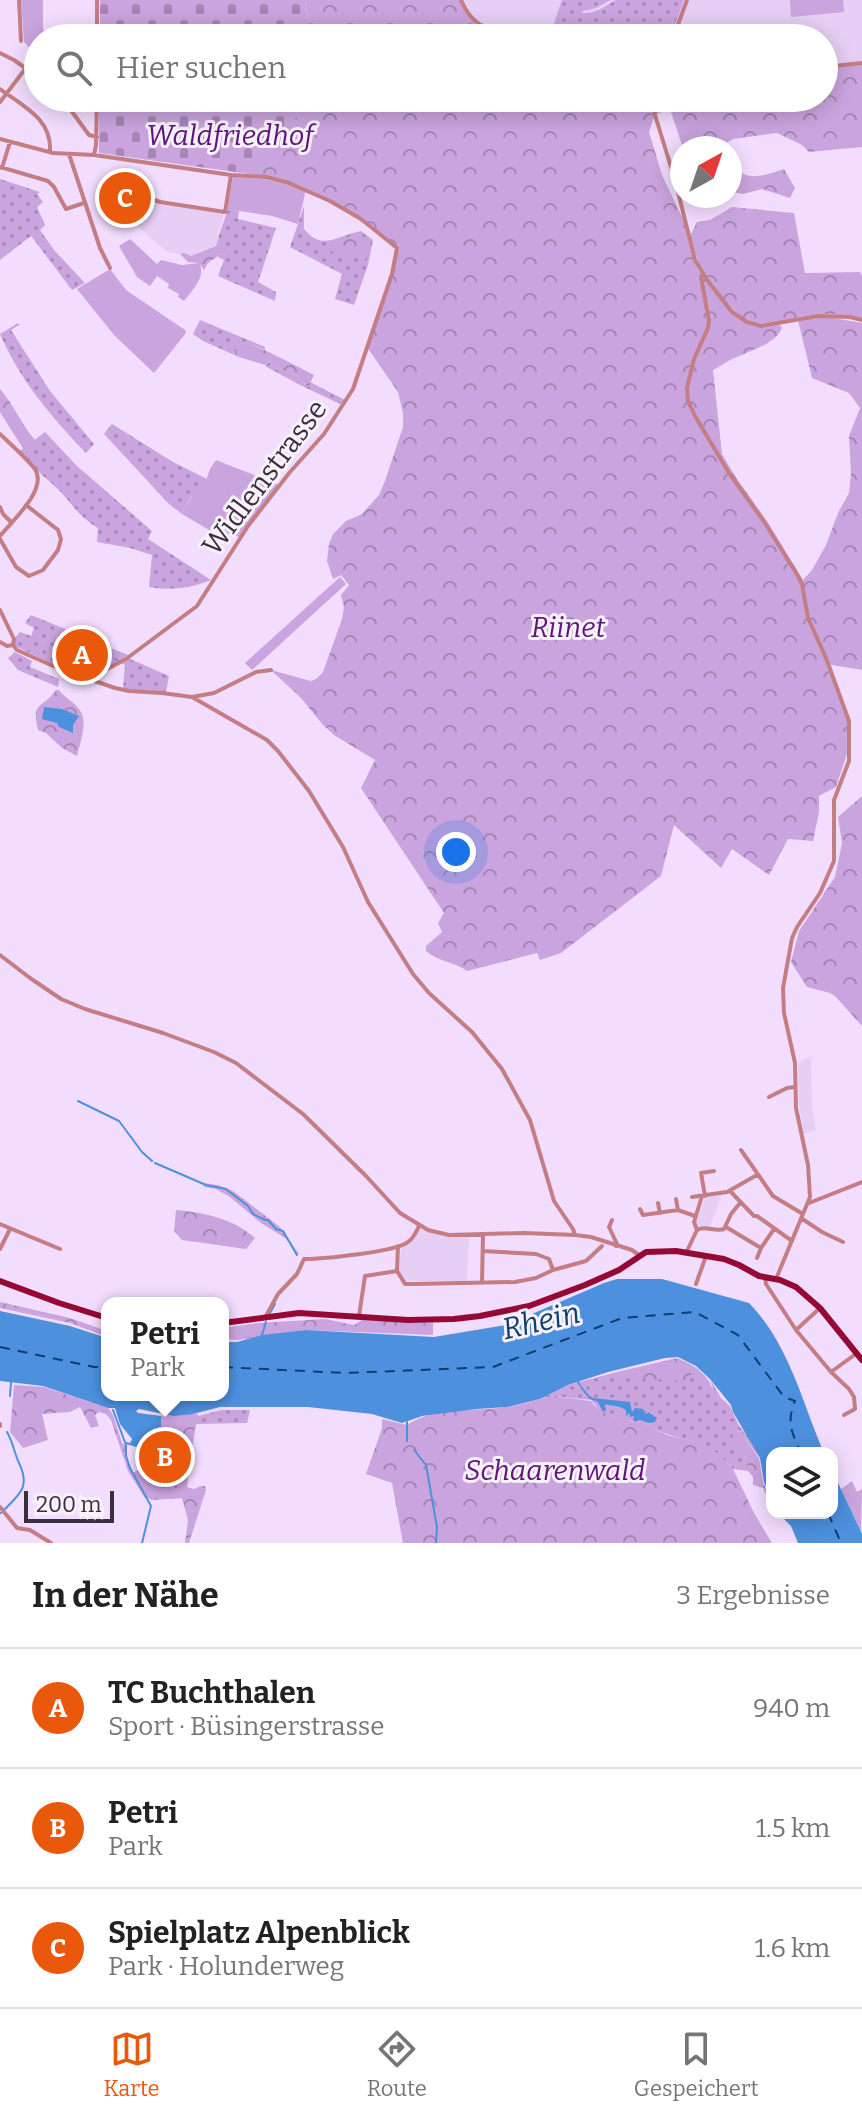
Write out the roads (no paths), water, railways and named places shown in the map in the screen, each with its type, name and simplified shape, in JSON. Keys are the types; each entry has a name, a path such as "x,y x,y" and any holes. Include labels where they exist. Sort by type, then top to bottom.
{"main road":[{"path":"229,1322 299,1313 434,1321 494,1314 544,1301 595,1282 639,1255 656,1251 706,1256 734,1263 800,1290 820,1308 860,1355"},
{"path":"0,1281 101,1316"}],"street":[{"path":"19,0 21,41"},
{"path":"97,0 97,24"},
{"path":"461,0 468,15 477,24"},
{"path":"678,24 687,0"},
{"path":"0,53 24,67"},
{"path":"838,66 862,63"},
{"path":"0,102 24,71"},
{"path":"0,89 24,108"},
{"path":"29,112 45,124 50,136 50,152"},
{"path":"72,112 89,135 97,137"},
{"path":"94,155 97,112"},
{"path":"655,112 702,277 709,321 694,359 687,388 688,401 729,473 758,511 798,576 808,618 849,721 849,761 834,800 834,861 827,881 792,938 783,988 784,1013 795,1063 796,1108 811,1185 809,1203 776,1279"},
{"path":"0,139 50,152 94,155 231,175 224,213 149,198"},
{"path":"10,142 1,167 48,181 66,209 84,203"},
{"path":"69,154 84,203 110,268"},
{"name":"Widlenstrasse","path":"90,678 126,659 197,606 245,531 324,434 353,389 392,274 397,246 361,219 306,189 266,177 231,175"},
{"path":"702,277 736,316 754,325 829,315 862,320"},
{"path":"0,434 36,471 36,492 0,538 16,567 29,576 43,570 61,541 58,530 26,505"},
{"path":"0,507 11,522"},
{"path":"0,610 17,650 60,669 129,691 192,697 214,693 256,672 271,670"},
{"path":"0,642 13,645"},
{"path":"192,697 267,740 309,791 343,847 368,902 404,961 422,985 464,1023 502,1069 530,1120 554,1201 575,1235"},
{"path":"0,955 61,999 163,1033 236,1063 303,1114 391,1205 419,1226 449,1235 591,1237 639,1255"},
{"path":"769,1097 795,1087"},
{"path":"741,1150 773,1197 822,1232 843,1242"},
{"path":"697,1230 695,1216 704,1196 701,1173 714,1171"},
{"path":"692,1197 730,1191 757,1174"},
{"path":"809,1203 862,1182"},
{"path":"730,1191 754,1216 793,1241"},
{"path":"676,1199 678,1210"},
{"path":"658,1203 660,1213"},
{"path":"686,1253 697,1230 701,1227 722,1230 740,1203"},
{"path":"640,1209 643,1215 678,1210 695,1216"},
{"path":"612,1220 609,1227 616,1246"},
{"path":"0,1224 60,1249"},
{"path":"266,1316 278,1294 297,1274 304,1259 347,1256 398,1246 408,1243 419,1226"},
{"path":"726,1227 761,1248"},
{"path":"0,1249 10,1229"},
{"path":"757,1258 774,1229"},
{"path":"482,1283 483,1234"},
{"path":"398,1246 397,1271 405,1284 515,1282 536,1278 586,1261 602,1246"},
{"path":"483,1251 536,1254 549,1259 553,1270"},
{"path":"696,1284 706,1256"},
{"path":"359,1316 365,1276 397,1271"},
{"path":"765,1278 796,1330 854,1397 855,1409 844,1415"},
{"path":"796,1330 820,1308"},
{"path":"831,1372 860,1355"},
{"path":"0,1507 17,1528 30,1530 51,1543"}],"water":[{"path":"44,707 62,709 79,716 73,725 73,733 57,723 42,719"},
{"name":"Rhein","path":"617,1279 662,1279 749,1303 763,1319 785,1355 822,1447 766,1447 766,1486 760,1458 731,1405 696,1366 678,1357 608,1372 568,1385 540,1399 507,1407 422,1416 402,1423 372,1414 308,1407 220,1407 174,1416 139,1409 136,1411 138,1413 161,1416 161,1427 170,1429 171,1433 160,1444 143,1438 136,1447 126,1444 132,1439 120,1424 115,1408 43,1386 0,1381 0,1311 101,1336 101,1401 229,1401 229,1342 262,1335 306,1330 434,1337 506,1325"},
{"path":"593,1398 630,1402 632,1412 635,1408 643,1409 644,1413 657,1418 649,1423 636,1421 629,1413 626,1416 626,1410 604,1404 606,1410 603,1412"},
{"path":"838,1483 862,1534 862,1543 798,1543 791,1526 784,1519 838,1519"}],"waterway":[{"path":"78,1101 119,1121 152,1161"},
{"path":"155,1163 206,1185 226,1189 248,1206 253,1214 283,1231 297,1255"},
{"path":"270,1313 275,1304"},
{"path":"262,1335 266,1322"},
{"path":"10,1396 11,1382"},
{"path":"581,1387 593,1399"},
{"path":"113,1410 126,1445 130,1468 151,1506 142,1543"},
{"path":"407,1422 407,1441"},
{"path":"5,1509 24,1483 7,1432"},
{"path":"414,1450 426,1465 437,1527 436,1543"}],"place":[{"name":"Spielplatz Alpenblick","path":"125,198"},
{"name":"TC Buchthalen","path":"82,655"},
{"name":"Petri","path":"165,1457"}],"park label":[{"name":"Waldfriedhof","path":"230,135"},
{"name":"Riinet","path":"568,627"},
{"name":"Schaarenwald","path":"555,1470"}]}
